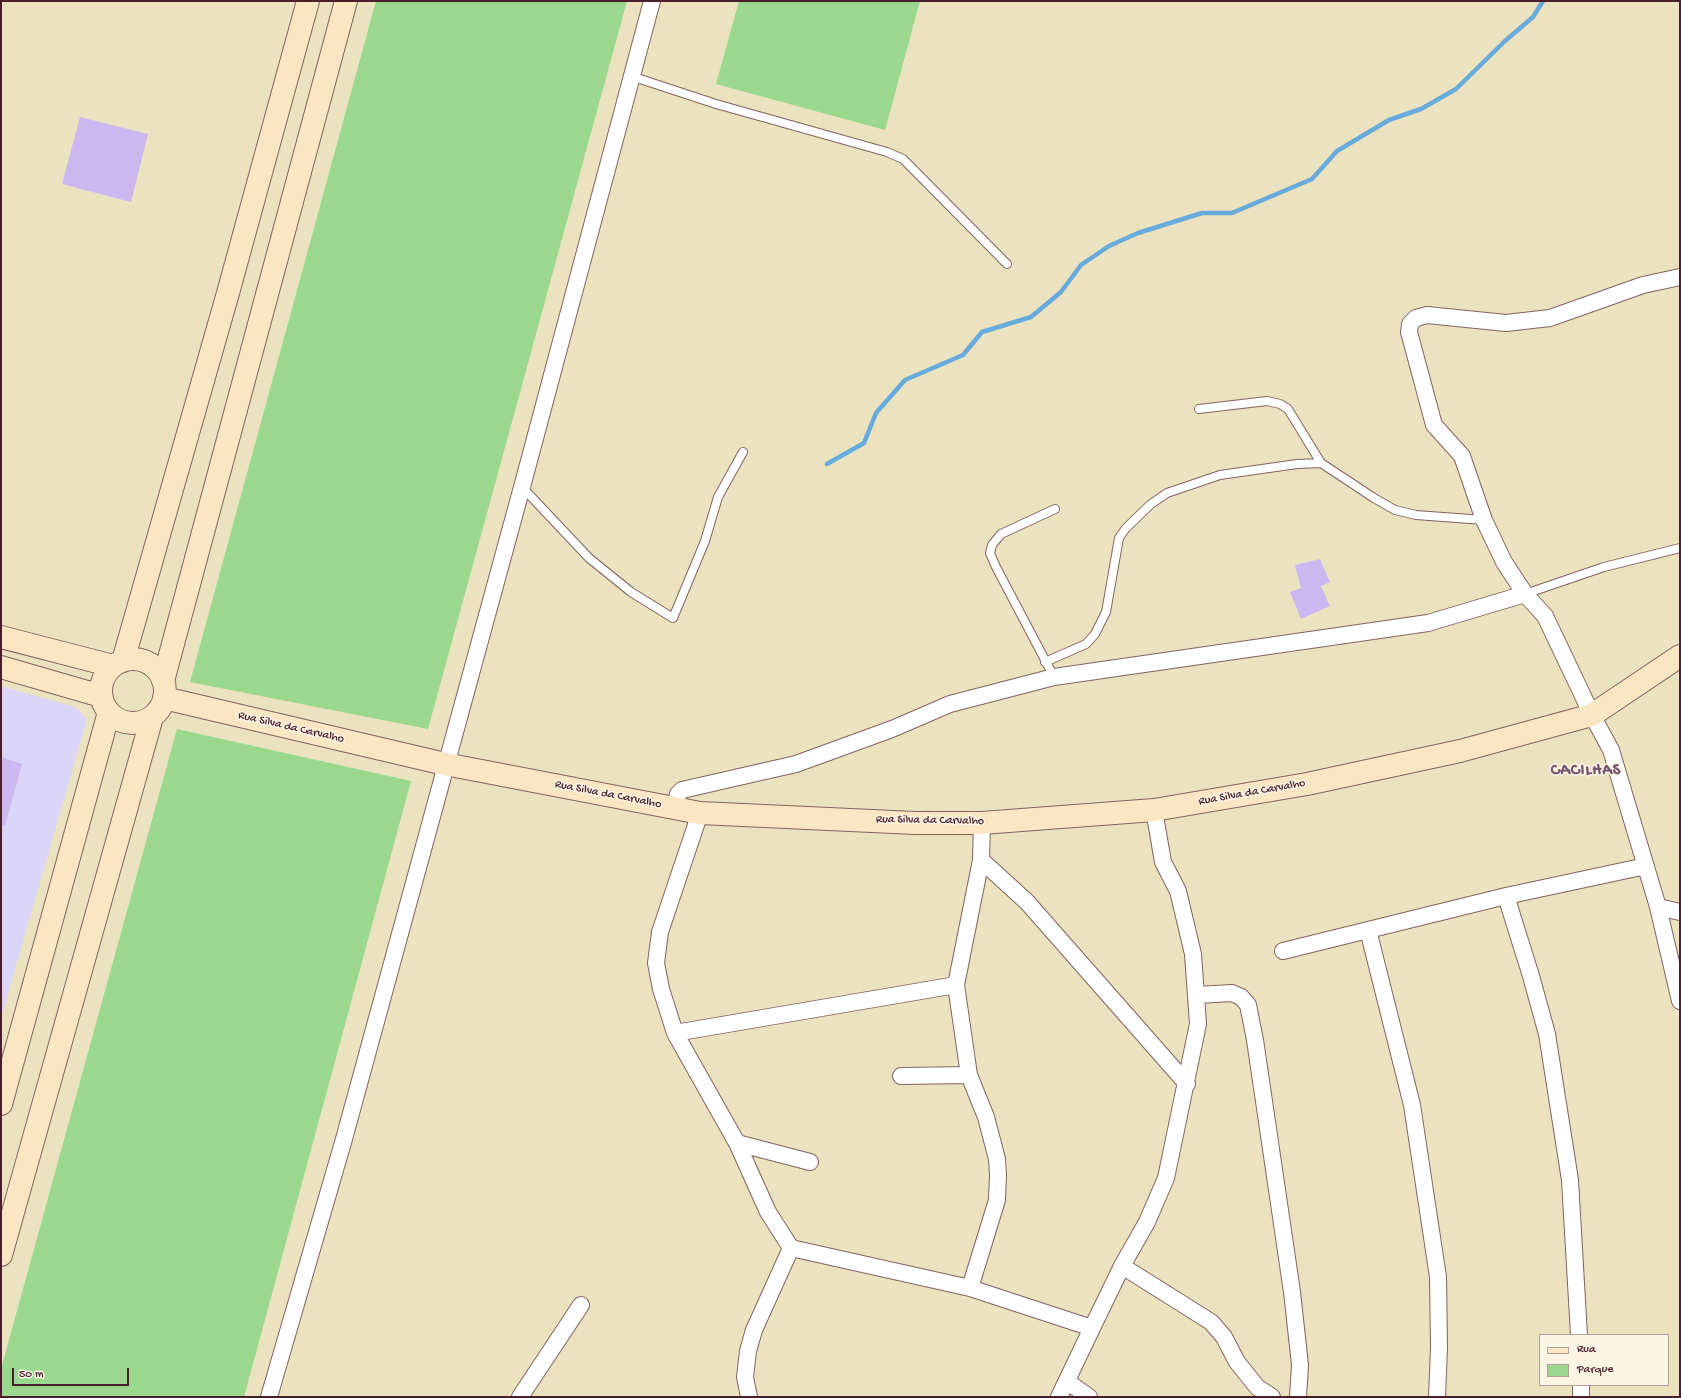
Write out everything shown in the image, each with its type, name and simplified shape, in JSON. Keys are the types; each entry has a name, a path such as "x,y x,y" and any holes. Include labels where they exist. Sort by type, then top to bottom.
{"main road":[{"path":"118,664 226,301 308,1"},
{"path":"163,690 154,668 145,662 134,660 118,664 104,676 101,689 105,704 117,719 127,723 138,723 152,717 158,711 346,1"},
{"path":"1,637 118,664"},
{"name":"Rua Silva da Carvalho","path":"163,690 445,764 700,813 915,823 982,823 1154,810 1322,781 1460,751 1592,715 1680,656"},
{"path":"1,667 105,704"},
{"path":"1,1104 105,704"},
{"path":"1,1255 152,717"}],"street":[{"path":"269,1397 344,1139 445,764 522,487 652,1"},
{"path":"1680,276 1643,284 1550,318 1506,323 1427,315 1416,318 1410,324 1409,332 1434,425 1462,456 1484,520 1504,562 1525,594 1546,616 1610,750 1658,907 1680,1001"},
{"path":"675,808 678,794 682,790 796,764 892,729 950,704 1054,678 1428,623 1525,594"},
{"path":"1059,1397 1068,1382 1122,1266 1147,1222 1166,1178 1187,1084 1198,1024 1194,954 1178,891 1163,862 1154,810"},
{"path":"700,813 660,932 656,963 661,989 675,1033 737,1143 768,1212 791,1248 970,1288 1092,1328"},
{"path":"970,1288 996,1200 998,1175 997,1160 986,1117 969,1074 956,985 981,860 982,823"},
{"path":"981,860 1027,902 1187,1084"},
{"path":"1283,951 1506,896 1646,866"},
{"path":"1506,896 1532,976 1547,1034 1570,1180 1579,1334"},
{"path":"1658,907 1680,912"},
{"path":"1368,930 1412,1105 1438,1277 1439,1347 1437,1397"},
{"path":"675,1033 956,985"},
{"path":"1197,995 1232,994 1241,997 1248,1005 1255,1040 1292,1292 1300,1365 1298,1397"},
{"path":"901,1076 969,1074"},
{"path":"737,1143 810,1162"},
{"path":"749,1397 745,1377 748,1351 754,1330 791,1248"},
{"path":"1122,1266 1211,1322 1224,1337 1237,1362 1257,1387 1272,1397"},
{"path":"520,1397 581,1305"},
{"path":"1068,1382 1089,1397"},
{"path":"1581,1386 1581,1397"}],"lane":[{"path":"631,76 716,104 887,152 904,159 1007,264"},
{"path":"1199,410 1267,401 1280,404 1288,409 1321,463 1395,510 1416,515 1484,520"},
{"path":"522,487 589,558 631,592 672,618 705,541 718,496 743,452"},
{"path":"1046,662 1086,644 1095,634 1106,612 1119,538 1126,528 1151,504 1167,493 1220,475 1297,464 1321,463"},
{"path":"1054,678 990,553 992,545 1001,534 1055,509"},
{"path":"1525,594 1604,567 1680,548"}],"shaded area":[{"path":"1,686 75,707 87,719 1,1018"}],"green space":[{"path":"376,1 627,1 428,729 190,682"},
{"path":"739,1 920,1 885,130 716,84"},
{"path":"177,729 411,781 244,1397 1,1397 1,1369"}],"building":[{"path":"80,117 148,134 131,202 62,184"},
{"path":"1320,559 1330,582 1321,586 1330,606 1301,619 1290,592 1301,588 1295,565"},
{"path":"1,757 22,764 5,826 1,826"}],"waterway":[{"path":"827,464 864,443 876,413 905,380 963,355 982,332 1031,317 1061,292 1081,265 1109,246 1138,233 1202,213 1232,213 1312,179 1337,151 1389,120 1421,109 1456,89 1505,41 1533,17 1543,1"}],"district":[{"name":"CACILHAS","path":"1586,772"}]}
